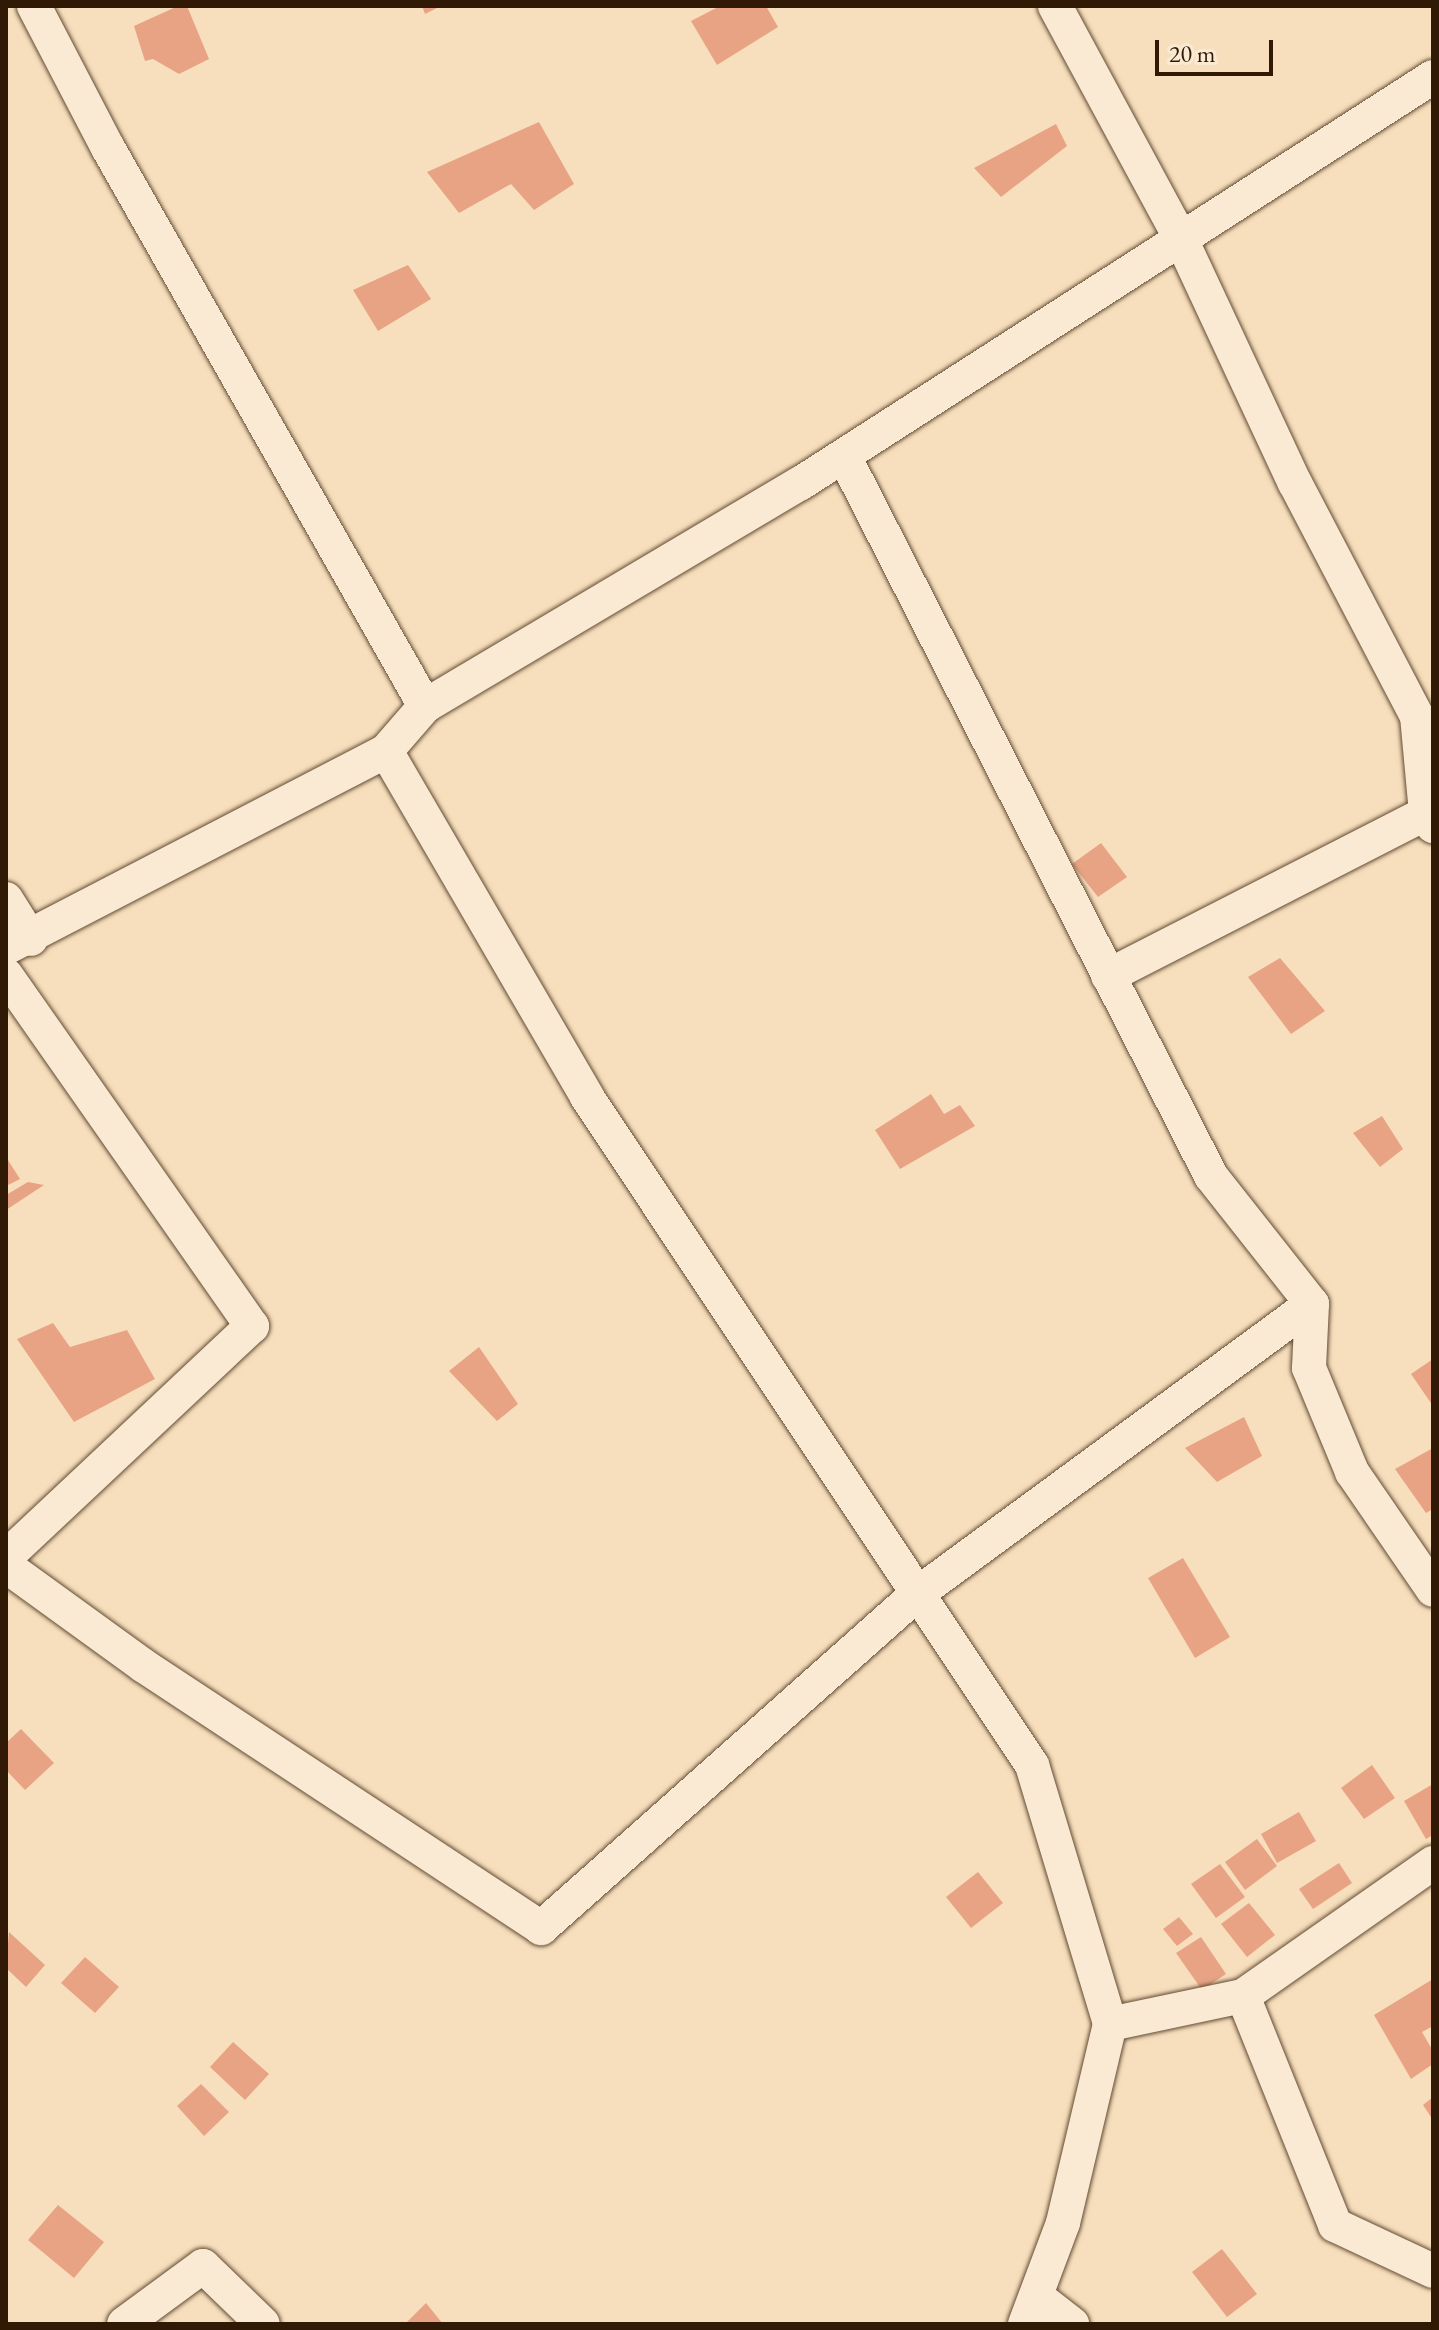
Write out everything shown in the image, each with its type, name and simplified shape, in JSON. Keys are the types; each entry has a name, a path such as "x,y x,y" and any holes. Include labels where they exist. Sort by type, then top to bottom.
{"street":[{"path":"34,6 108,148 425,706"},
{"path":"1055,6 1181,239 1295,483 1417,716 1431,817 1108,976"},
{"path":"6,899 18,944 386,751 425,706 844,456 1433,77"},
{"path":"844,456 1211,1176 1312,1304 1309,1368 1352,1472 1433,1590"},
{"path":"386,751 587,1097 1032,1765 1110,2024 1063,2223 1031,2310 1072,2324"},
{"path":"6,975 252,1326 6,1557"},
{"path":"6,1566 144,1666 541,1928 917,1594 1312,1304"},
{"path":"1110,2024 1243,1996 1433,1863"},
{"path":"1243,1996 1335,2225 1433,2271"},
{"path":"124,2324 203,2266 263,2324"}],"building":[{"path":"178,6 187,6 209,59 179,74 153,59 145,61 134,26"},
{"path":"422,6 441,6 425,14"},
{"path":"720,6 766,6 778,27 717,65 691,21"},
{"path":"539,122 574,184 534,210 511,184 459,213 427,172"},
{"path":"1056,124 1067,146 1001,197 974,168"},
{"path":"408,265 431,299 378,331 353,290"},
{"path":"1101,843 1127,877 1098,897 1072,864"},
{"path":"1280,958 1325,1011 1291,1034 1248,977"},
{"path":"931,1094 944,1114 960,1105 975,1126 900,1169 875,1130"},
{"path":"1382,1116 1403,1149 1380,1167 1353,1133"},
{"path":"6,1157 20,1179 6,1186"},
{"path":"28,1182 44,1185 6,1210 6,1195"},
{"path":"53,1323 70,1347 127,1330 155,1379 74,1422 17,1339"},
{"path":"479,1347 518,1404 497,1421 449,1371"},
{"path":"1433,1359 1433,1406 1411,1374"},
{"path":"1244,1417 1262,1456 1217,1482 1185,1448"},
{"path":"1433,1448 1433,1509 1426,1513 1395,1469"},
{"path":"1183,1558 1230,1637 1195,1658 1148,1578"},
{"path":"21,1729 54,1763 25,1790 6,1770 6,1743"},
{"path":"1372,1765 1395,1798 1364,1819 1341,1788"},
{"path":"1433,1784 1433,1835 1426,1839 1404,1801"},
{"path":"1299,1812 1316,1841 1277,1863 1261,1834"},
{"path":"1257,1839 1277,1866 1245,1890 1225,1862"},
{"path":"1339,1863 1352,1883 1313,1909 1299,1889"},
{"path":"1220,1864 1245,1897 1216,1918 1191,1884"},
{"path":"978,1872 1003,1903 971,1928 946,1897"},
{"path":"1249,1903 1275,1935 1247,1957 1221,1924"},
{"path":"1179,1917 1193,1934 1177,1946 1163,1929"},
{"path":"9,1932 45,1965 26,1987 6,1968"},
{"path":"1201,1937 1226,1974 1202,1990 1176,1953"},
{"path":"85,1957 119,1987 95,2013 61,1983"},
{"path":"1433,1979 1433,2026 1422,2032 1433,2051 1433,2064 1411,2079 1374,2015"},
{"path":"233,2042 269,2074 245,2100 210,2067"},
{"path":"201,2084 229,2112 204,2136 177,2106"},
{"path":"1433,2097 1433,2120 1423,2105"},
{"path":"58,2205 104,2242 74,2278 28,2240"},
{"path":"1222,2249 1257,2294 1227,2317 1192,2272"},
{"path":"426,2303 443,2324 405,2324"}]}
